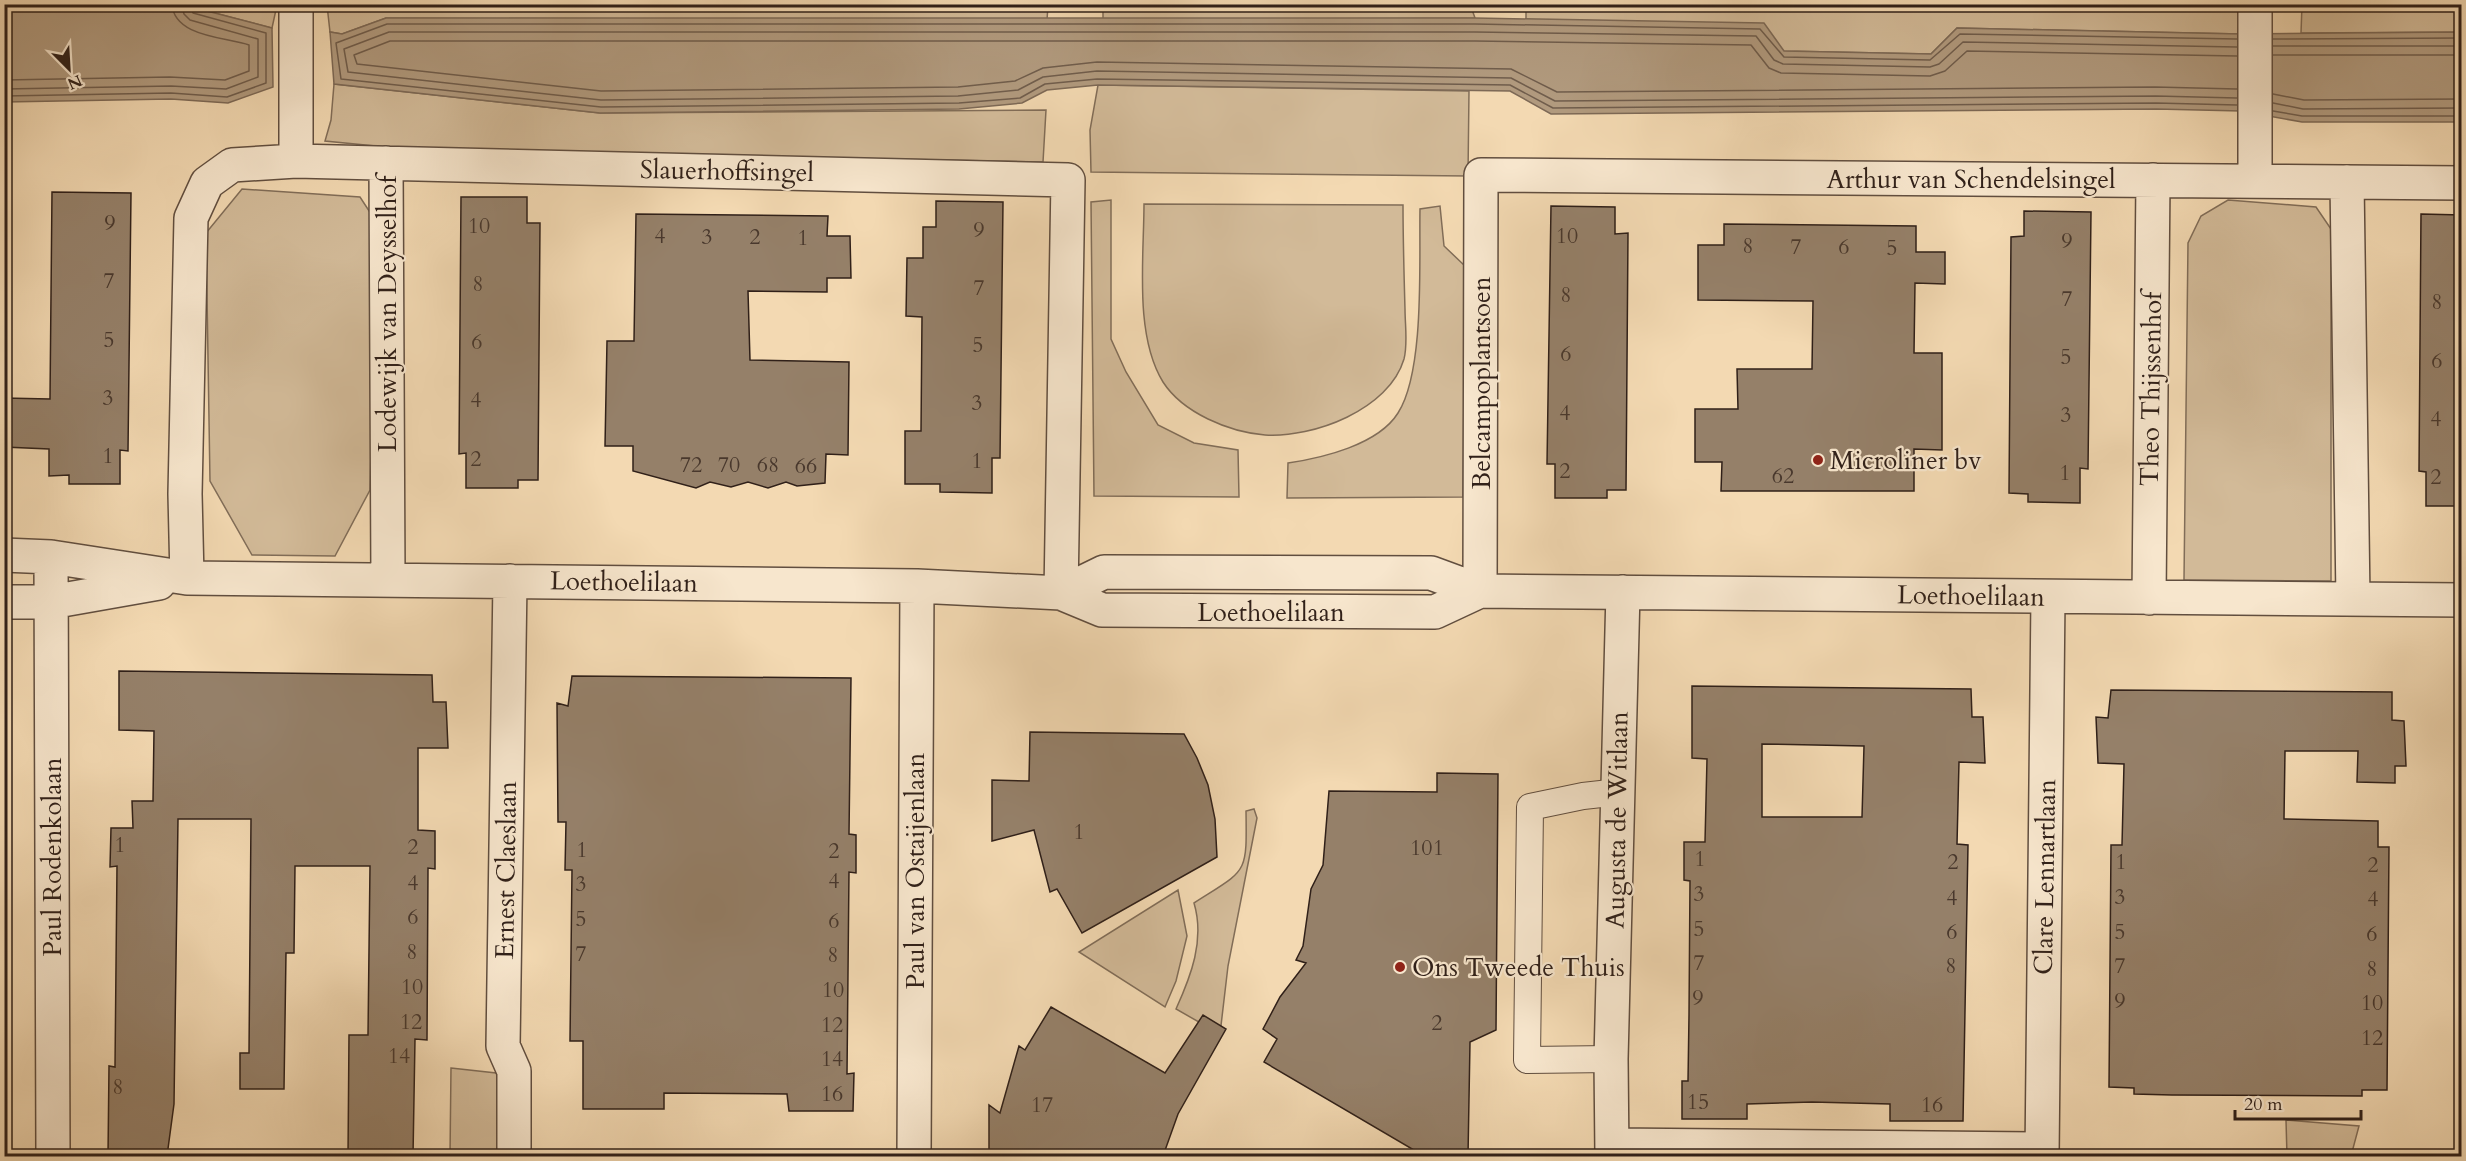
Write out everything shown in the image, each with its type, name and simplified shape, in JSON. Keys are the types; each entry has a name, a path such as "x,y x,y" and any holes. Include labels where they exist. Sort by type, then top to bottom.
{"street":[{"path":"296,161 297,4"},
{"path":"2255,14 2255,181"},
{"name":"Lodewijk van Deysselhof","path":"187,578 185,494 191,218 207,183 232,165 296,161 386,163 388,580"},
{"name":"Slauerhoffsingel","path":"386,163 1068,180 1061,593"},
{"name":"Arthur van Schendelsingel","path":"1481,175 2462,183"},
{"name":"Belcampoplantsoen","path":"1480,591 1481,175"},
{"name":"Theo Thijssenhof","path":"2150,598 2153,180"},
{"path":"2347,182 2353,599"},
{"name":"Loethoelilaan","path":"4,555 51,557 187,578 916,586 1061,593 1104,572 1431,573 1480,591 2462,600"},
{"name":"Paul Rodenkolaan","path":"51,557 53,1156"},
{"name":"Loethoelilaan","path":"4,602 51,602 187,578"},
{"name":"Ernest Claeslaan","path":"510,580 503,1046 514,1071 514,1156"},
{"name":"Paul van Ostaijenlaan","path":"914,1156 916,586"},
{"name":"Augusta de Witlaan","path":"1612,1151 1611,1059 1623,592"},
{"name":"Clare Lennartlaan","path":"2042,1153 2048,597"},
{"path":"1612,1151 2042,1153"}],"lane":[{"path":"1611,1059 1527,1060 1530,807 1583,796 1619,792"}],"shaded area":[{"path":"1103,4 1470,4 1475,18 1103,20"},
{"path":"1526,4 2241,5 2241,34 1957,28 1931,54 1784,51 1526,20"},
{"path":"184,5 277,5 272,28"},
{"path":"327,5 1048,5 1047,20 386,18 342,34 330,32"},
{"path":"2302,5 2461,5 2461,32 2301,33"},
{"path":"334,84 600,113 1046,110 1043,162 416,150 325,141 331,120"},
{"path":"1098,85 1469,91 1468,176 1091,172 1090,130"},
{"path":"242,189 360,197 377,223 370,490 335,556 252,555 210,481 206,233"},
{"path":"1111,200 1111,339 1126,372 1158,425 1194,443 1238,450 1239,497 1094,496 1091,202"},
{"path":"2228,200 2316,207 2331,229 2331,581 2184,580 2188,243 2201,216"},
{"path":"1144,204 1403,205 1406,347 1404,359 1396,377 1383,393 1366,406 1326,426 1305,432 1284,435 1251,433 1222,425 1195,412 1182,403 1163,382 1148,342 1144,319 1142,271"},
{"path":"1440,206 1444,246 1465,266 1463,497 1287,498 1288,463 1317,458 1363,442 1377,434 1398,413 1407,394 1417,343 1420,209"},
{"path":"1254,809 1257,818 1228,966 1220,1034 1176,1009 1195,957 1198,931 1194,903 1225,883 1240,869 1246,848 1246,811"},
{"path":"1178,890 1187,936 1176,981 1165,1007 1079,952"},
{"path":"451,1068 505,1074 498,1156 450,1156"},
{"path":"2286,1120 2359,1126 2351,1156 2287,1156"}],"water":[{"path":"4,5 184,5 272,28 273,87 228,103 171,99 5,102"},
{"path":"386,18 1475,18 1764,23 1784,51 1931,54 1957,28 2241,34 2461,32 2462,122 2302,122 2241,111 2156,109 1551,114 1510,91 1098,85 1047,90 1022,103 959,109 600,113 334,84 330,32 342,34"}],"building":[{"path":"52,192 131,193 128,451 120,450 120,484 69,484 69,475 49,476 49,449 4,447 4,398 50,399"},
{"path":"461,197 527,197 527,223 540,223 538,480 518,480 518,488 466,488 466,453 459,454"},
{"path":"936,201 1003,202 1000,458 992,458 992,493 940,492 940,484 905,484 905,431 921,431 922,317 906,316 907,258 923,258 923,227 936,227"},
{"path":"1551,206 1615,207 1615,234 1628,233 1626,490 1607,490 1607,498 1555,498 1555,464 1547,464"},
{"path":"2024,211 2091,212 2088,469 2080,468 2080,503 2028,502 2028,494 2009,493 2011,237 2024,236"},
{"path":"636,214 828,216 827,236 850,236 851,278 827,278 827,292 748,291 750,360 849,362 848,455 826,454 825,483 797,486 786,482 768,488 748,482 731,487 710,482 696,488 633,471 633,446 605,446 607,341 634,341"},
{"path":"2421,214 2462,215 2462,506 2426,506 2426,472 2419,471"},
{"path":"1724,224 1916,226 1916,252 1945,252 1945,284 1915,283 1914,353 1942,353 1942,450 1914,449 1914,491 1721,491 1722,462 1695,462 1695,409 1738,409 1737,369 1812,369 1813,301 1698,300 1698,245 1724,245"},
{"path":"119,671 432,675 433,702 446,702 448,748 418,748 418,830 435,831 435,869 428,868 427,1040 415,1039 413,1156 348,1156 349,1035 368,1035 370,866 295,866 294,953 286,953 284,1089 240,1089 240,1053 249,1053 251,819 178,819 174,1104 167,1156 108,1156 109,1066 115,1067 117,866 110,867 111,828 133,828 132,801 153,801 154,731 119,730"},
{"path":"572,676 851,678 849,834 856,835 856,873 849,872 847,1074 854,1073 853,1111 789,1111 787,1094 664,1093 664,1109 583,1109 583,1041 570,1041 572,870 565,870 566,822 558,822 557,703 568,706"},
{"path":"1692,686 1971,689 1972,717 1983,717 1985,763 1959,762 1957,844 1968,845 1963,1121 1890,1121 1890,1104 1812,1102 1747,1104 1747,1119 1682,1119 1682,1081 1688,1081 1690,881 1684,880 1684,842 1705,842 1707,759 1692,758","holes":["1762,744 1864,746 1862,817 1762,817"]},
{"path":"2111,690 2392,692 2392,720 2404,721 2406,766 2395,766 2395,783 2357,782 2358,751 2285,751 2284,819 2378,821 2378,847 2389,847 2387,1090 2362,1090 2362,1096 2172,1095 2134,1094 2134,1088 2109,1087 2111,845 2122,845 2124,764 2098,763 2096,717 2108,718"},
{"path":"1030,732 1184,734 1208,785 1215,819 1217,857 1082,933 1057,889 1050,892 1034,830 992,841 992,780 1029,781"},
{"name":"Ons Tweede Thuis","path":"1437,773 1498,774 1496,1030 1470,1042 1468,1156 1424,1156 1264,1062 1277,1039 1263,1029 1280,997 1306,963 1296,960 1303,946 1311,889 1323,865 1329,791 1437,792"},
{"path":"1051,1007 1165,1073 1203,1015 1226,1029 1178,1114 1163,1156 989,1156 989,1105 1000,1113 1019,1046 1025,1050"}],"place":[{"name":"Microliner bv","path":"1818,460"},
{"name":"Ons Tweede Thuis","path":"1400,967"}]}
